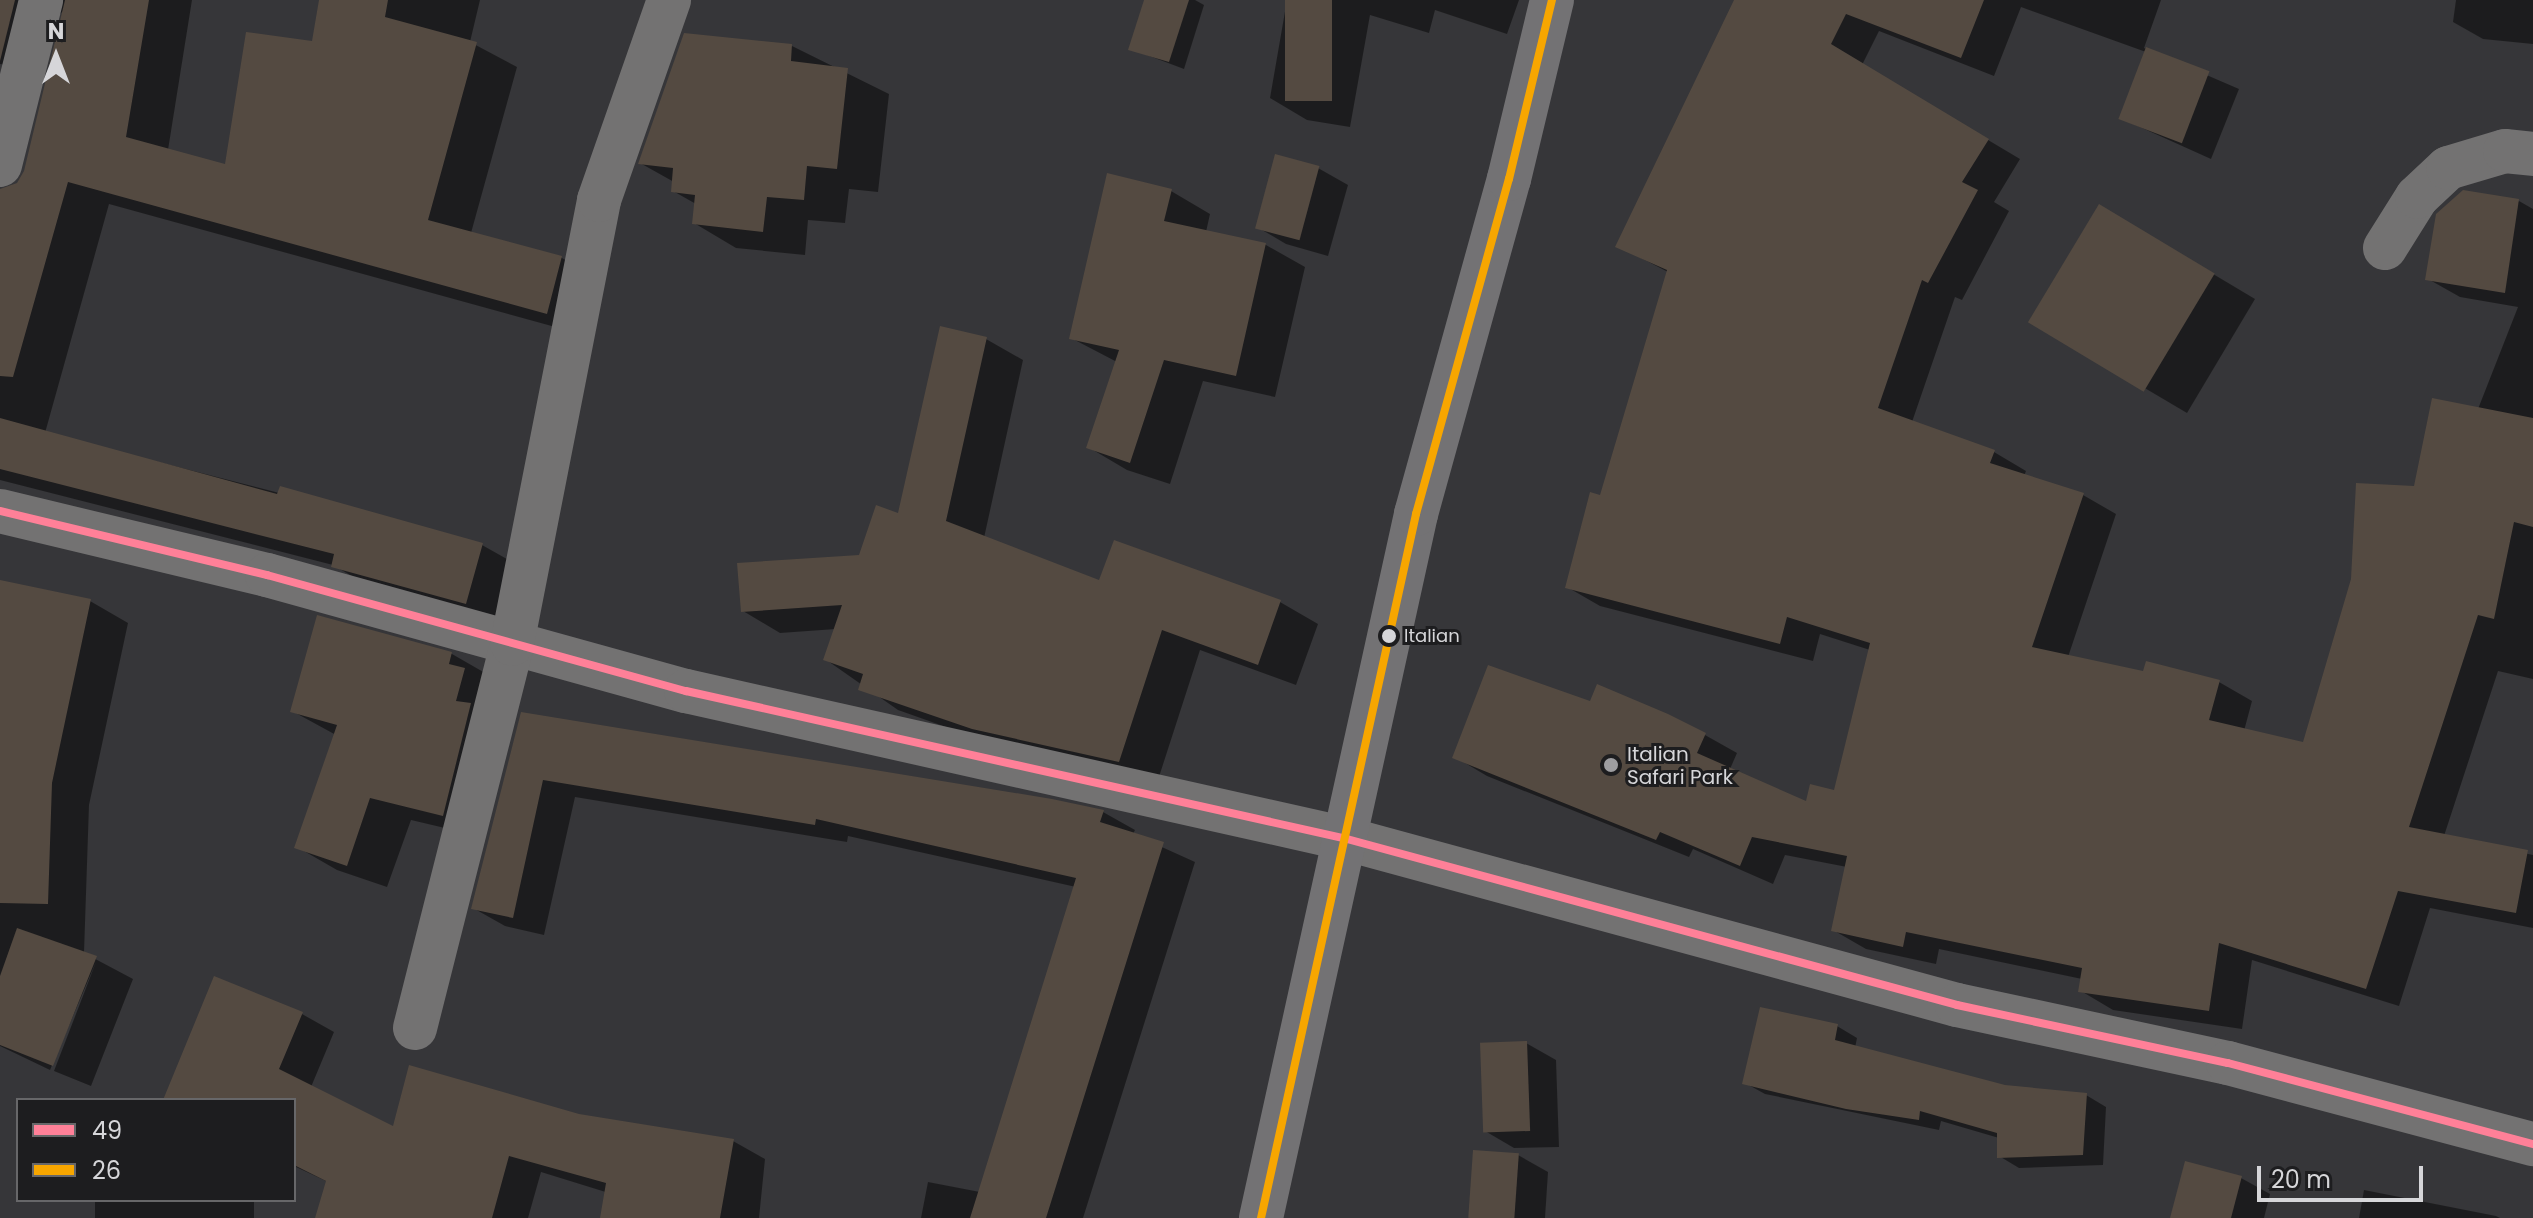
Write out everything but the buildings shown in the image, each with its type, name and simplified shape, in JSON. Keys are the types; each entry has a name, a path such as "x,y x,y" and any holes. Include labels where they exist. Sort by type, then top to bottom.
{"main road":[{"path":"1261,1218 1347,839 1416,514 1509,179 1552,0"}],"street":[{"path":"0,165 41,0"},
{"path":"415,1028 512,644 599,200 669,0"},
{"path":"2385,248 2417,197 2448,168 2505,151 2533,154"},
{"path":"0,511 267,575 512,644 803,718 1347,839 1957,1005 2228,1063 2533,1144"}],"transit line":[{"name":"26","path":"1261,1218 1416,514 1509,179 1552,0"},
{"name":"49","path":"0,511 267,575 686,691 1347,839 1957,1005 2228,1063 2533,1144"}],"place":[{"name":"Italian","path":"1389,636"},
{"name":"Italian Safari Park","path":"1611,765"}]}
